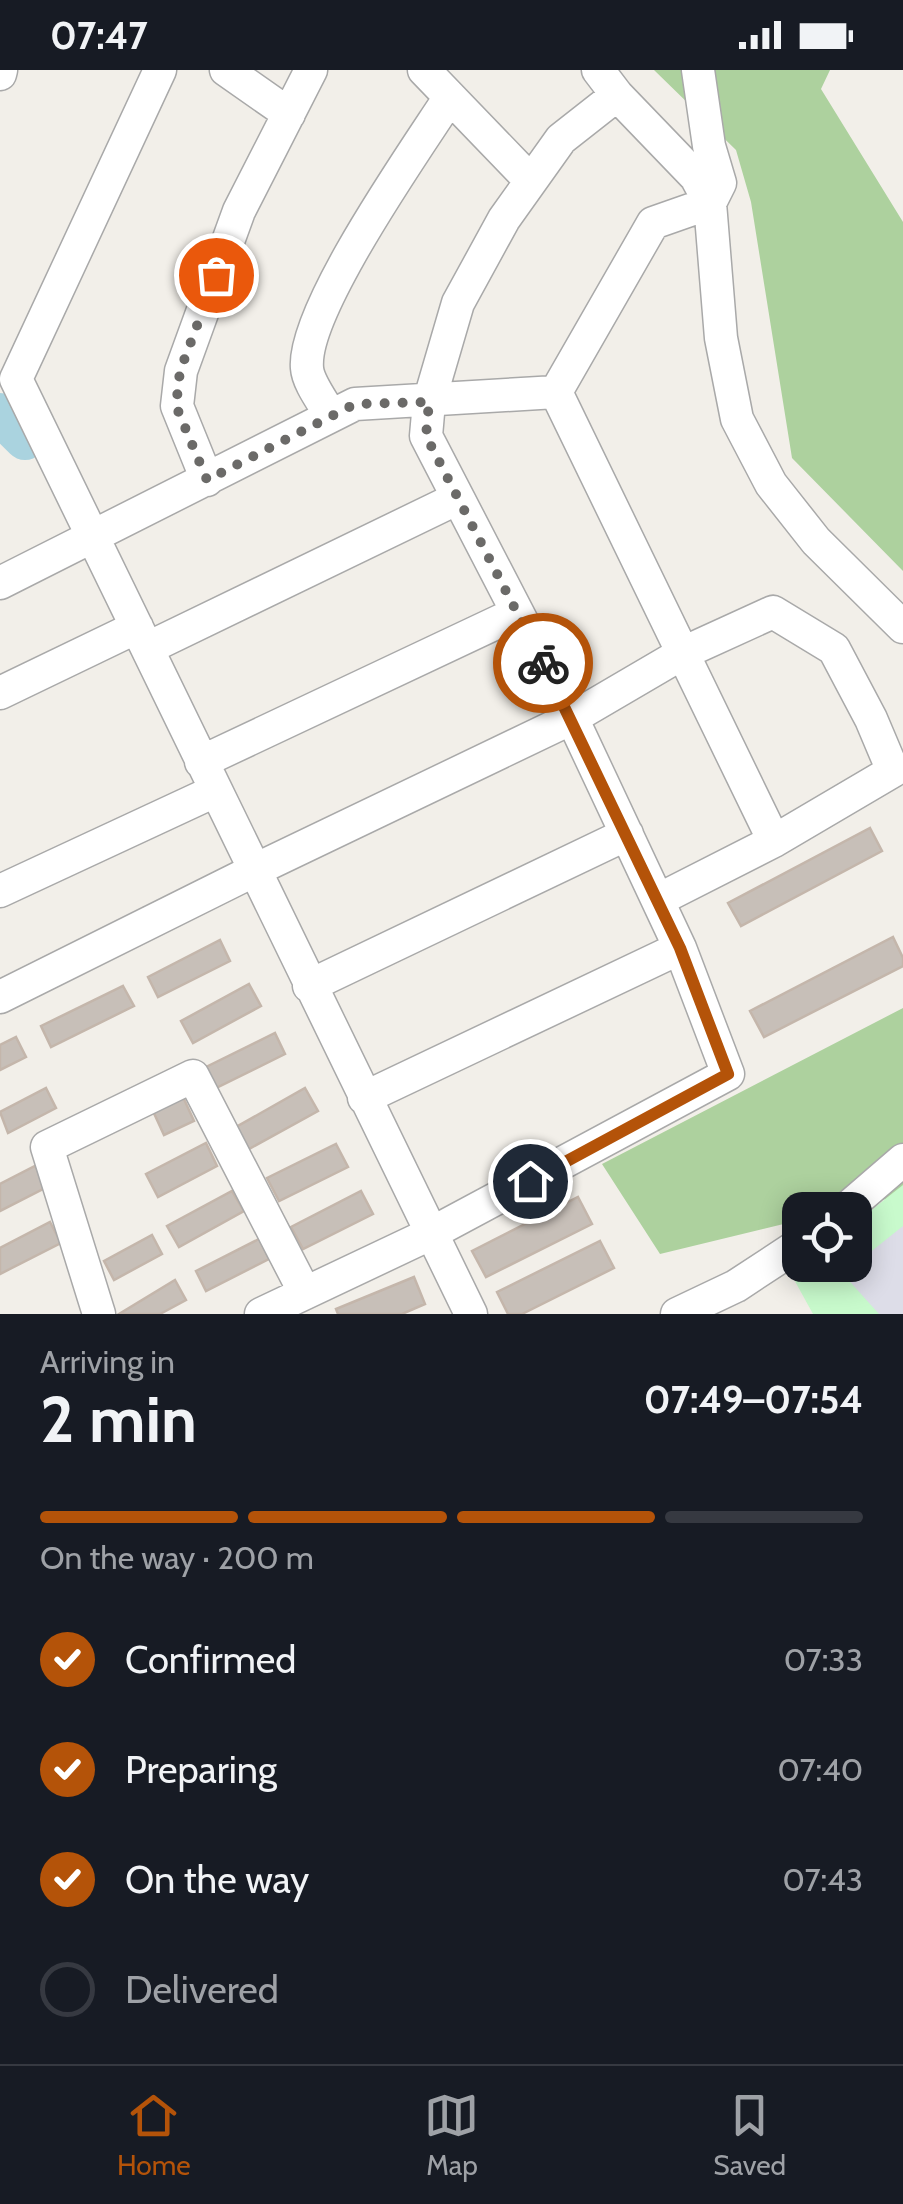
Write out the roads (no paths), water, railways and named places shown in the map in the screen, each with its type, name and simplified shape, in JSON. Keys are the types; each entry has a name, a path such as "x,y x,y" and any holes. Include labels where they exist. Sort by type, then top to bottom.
{"street":[{"path":"160,70 8,379 95,537 253,871 471,1314"},
{"path":"226,70 289,114"},
{"path":"207,480 176,406 180,371 239,211 311,70"},
{"path":"424,70 531,182"},
{"path":"556,392 653,223 710,203 720,183 708,146 698,70"},
{"path":"261,1314 430,1234 728,1074 680,948 627,834 572,718 426,436 429,402 458,303 504,220 607,83 696,177 710,203 721,338 737,420 771,484 816,541 903,627"},
{"path":"331,416 307,371 311,332 369,222 450,97"},
{"path":"0,584 355,404 556,392"},
{"path":"556,392 774,840"},
{"path":"0,693 142,638 458,498"},
{"path":"0,892 517,612"},
{"path":"0,997 572,718 683,653 773,612 834,649 872,719 893,771 774,840 658,900"},
{"path":"309,986 627,834"},
{"path":"364,1098 680,948"},
{"path":"99,1314 47,1148 193,1076 305,1293"},
{"path":"866,1192 903,1160"},
{"path":"676,1314 736,1286 782,1256"}],"waterway":[{"path":"0,414 25,439"}]}
